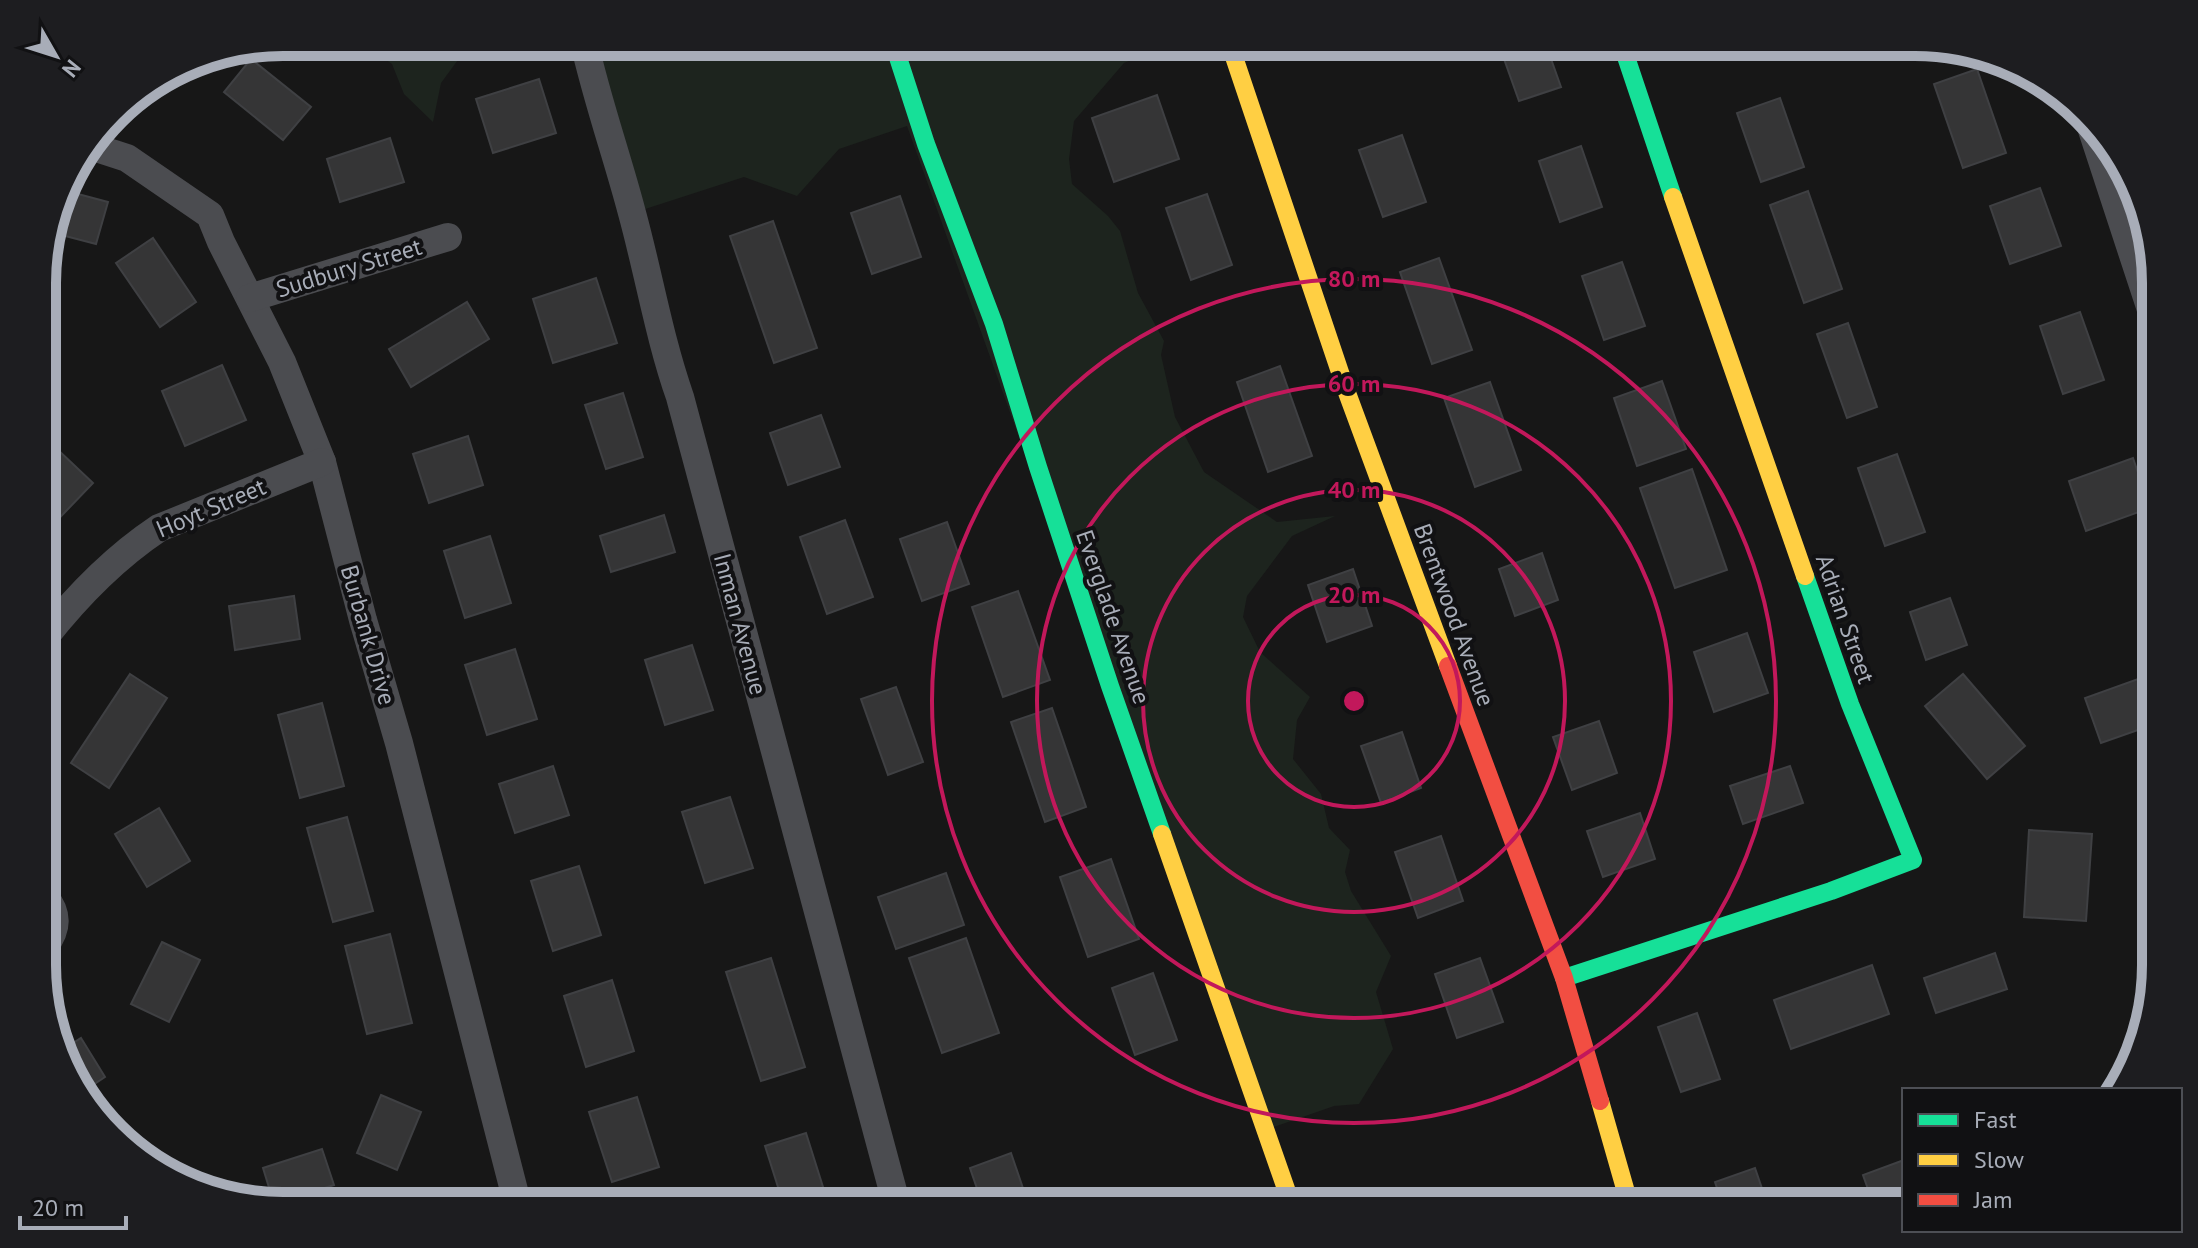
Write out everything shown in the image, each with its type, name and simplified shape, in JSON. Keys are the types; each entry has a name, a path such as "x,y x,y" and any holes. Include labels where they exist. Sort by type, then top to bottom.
{"street":[{"name":"Inman Avenue","path":"587,56 632,212 665,356 680,397 893,1192"},
{"name":"Everglade Avenue","path":"898,56 926,144 994,324 1110,686 1287,1192"},
{"name":"Brentwood Avenue","path":"1234,56 1346,390 1564,978 1626,1192"},
{"name":"Adrian Street","path":"1564,978 1831,891 1913,860 1850,704 1626,56"},
{"name":"Burbank Drive","path":"100,149 127,158 210,215 282,362 322,462 399,743 514,1192"},
{"path":"2118,181 2142,272"},
{"name":"Sudbury Street","path":"250,298 448,237"},
{"name":"Hoyt Street","path":"56,623 97,577 138,541 159,528 322,462"}],"shaded area":[{"path":"381,56 461,56 441,83 433,122 404,94 392,64"},
{"path":"588,56 1140,56 1124,63 1074,121 1069,159 1072,184 1120,231 1138,293 1164,341 1161,355 1175,417 1204,472 1277,522 1335,516 1292,536 1247,596 1243,617 1260,652 1310,697 1297,720 1293,759 1321,794 1329,828 1350,850 1345,872 1351,891 1391,956 1376,992 1393,1049 1359,1104 1334,1106 1268,1129 907,126 839,149 797,196 744,177 636,212"}],"building":[{"path":"1503,56 1550,56 1561,87 1519,101"},
{"path":"251,59 311,107 283,140 224,92"},
{"path":"1977,69 2006,153 1963,168 1934,84"},
{"path":"539,79 556,133 493,153 476,99"},
{"path":"1157,95 1179,159 1114,182 1092,118"},
{"path":"1780,98 1804,167 1761,182 1737,113"},
{"path":"1402,135 1426,202 1383,217 1359,150"},
{"path":"390,138 404,182 340,202 327,159"},
{"path":"1581,146 1602,207 1560,222 1539,161"},
{"path":"2040,188 2061,246 2010,264 1990,206"},
{"path":"1808,191 1842,289 1804,303 1770,205"},
{"path":"74,193 108,202 96,244 62,235"},
{"path":"1207,194 1232,265 1191,280 1166,208"},
{"path":"900,196 921,257 872,274 851,213"},
{"path":"773,221 817,348 774,363 730,236"},
{"path":"153,238 196,302 160,327 116,263"},
{"path":"1439,258 1472,350 1432,364 1400,272"},
{"path":"1622,262 1645,326 1604,340 1582,276"},
{"path":"596,278 617,343 553,363 533,299"},
{"path":"467,302 489,339 411,387 389,349"},
{"path":"2080,312 2104,380 2063,394 2040,326"},
{"path":"1848,323 1877,407 1847,418 1817,334"},
{"path":"222,365 246,420 185,446 162,391"},
{"path":"1280,366 1312,456 1268,472 1237,382"},
{"path":"1662,381 1686,449 1637,466 1614,398"},
{"path":"1490,382 1521,470 1475,487 1444,398"},
{"path":"623,393 643,457 606,469 585,405"},
{"path":"821,415 840,467 788,485 770,433"},
{"path":"468,436 483,485 429,503 413,454"},
{"path":"56,448 93,483 56,522"},
{"path":"1897,454 1925,532 1885,546 1858,468"},
{"path":"2133,458 2142,484 2142,511 2086,531 2069,481"},
{"path":"1692,469 1727,570 1675,588 1640,488"},
{"path":"664,515 675,552 611,572 600,536"},
{"path":"845,520 873,597 827,614 800,537"},
{"path":"947,522 969,584 922,601 900,539"},
{"path":"490,536 511,603 465,618 444,551"},
{"path":"1542,553 1558,600 1515,616 1499,569"},
{"path":"1353,569 1372,626 1327,642 1308,585"},
{"path":"1018,591 1050,680 1003,697 972,607"},
{"path":"294,596 300,639 235,650 229,606"},
{"path":"1950,598 1967,645 1926,660 1910,612"},
{"path":"1747,633 1768,693 1714,712 1694,652"},
{"path":"692,645 713,710 665,725 645,660"},
{"path":"515,649 537,719 487,735 465,665"},
{"path":"130,674 167,698 109,788 71,763"},
{"path":"1963,674 2025,746 1987,779 1925,706"},
{"path":"2142,678 2142,729 2101,743 2085,698"},
{"path":"896,687 923,762 888,775 861,699"},
{"path":"322,703 344,786 300,798 278,715"},
{"path":"1052,708 1086,807 1045,822 1011,722"},
{"path":"1599,721 1617,773 1572,790 1553,737"},
{"path":"1402,732 1421,788 1381,803 1361,746"},
{"path":"553,766 569,815 515,833 499,784"},
{"path":"1790,766 1803,803 1743,824 1730,786"},
{"path":"730,797 753,868 705,883 682,812"},
{"path":"159,808 190,861 147,887 115,834"},
{"path":"1640,813 1655,859 1603,877 1587,831"},
{"path":"347,817 373,911 333,922 307,828"},
{"path":"2029,830 2092,834 2086,921 2024,917"},
{"path":"1441,836 1463,901 1418,918 1395,852"},
{"path":"1111,859 1139,939 1088,957 1060,877"},
{"path":"579,866 601,935 553,951 531,881"},
{"path":"946,873 964,925 896,949 878,897"},
{"path":"390,934 412,1023 367,1034 345,946"},
{"path":"966,938 999,1033 942,1053 909,958"},
{"path":"162,942 200,960 169,1022 131,1004"},
{"path":"1995,953 2007,989 1936,1013 1924,978"},
{"path":"771,958 805,1067 761,1081 726,972"},
{"path":"1480,958 1503,1022 1457,1038 1435,974"},
{"path":"1872,965 1889,1014 1791,1049 1774,1000"},
{"path":"1153,973 1177,1040 1135,1055 1112,988"},
{"path":"612,980 634,1051 586,1067 564,996"},
{"path":"1697,1013 1720,1079 1681,1092 1658,1027"},
{"path":"81,1038 105,1077 91,1086 71,1045"},
{"path":"381,1095 421,1112 397,1170 357,1153"},
{"path":"637,1097 659,1167 612,1182 589,1112"},
{"path":"806,1133 825,1192 780,1192 765,1146"},
{"path":"322,1149 334,1185 312,1192 270,1191 263,1168"},
{"path":"1011,1153 1024,1192 978,1192 970,1168"},
{"path":"1902,1161 1902,1192 1869,1192 1863,1175"},
{"path":"1755,1168 1763,1192 1718,1192 1715,1182"}],"traffic: fast":[{"path":"898,56 926,144 994,324 1110,686 1162,834"},
{"path":"1626,56 1673,197"},
{"path":"1564,978 1831,891 1913,860 1850,704 1805,576"}],"traffic: slow":[{"path":"1234,56 1346,390 1448,666"},
{"path":"1673,197 1805,576"},
{"path":"1162,834 1287,1192"},
{"path":"1600,1101 1626,1192"}],"traffic: jam":[{"path":"1448,666 1564,978 1600,1101"}]}
